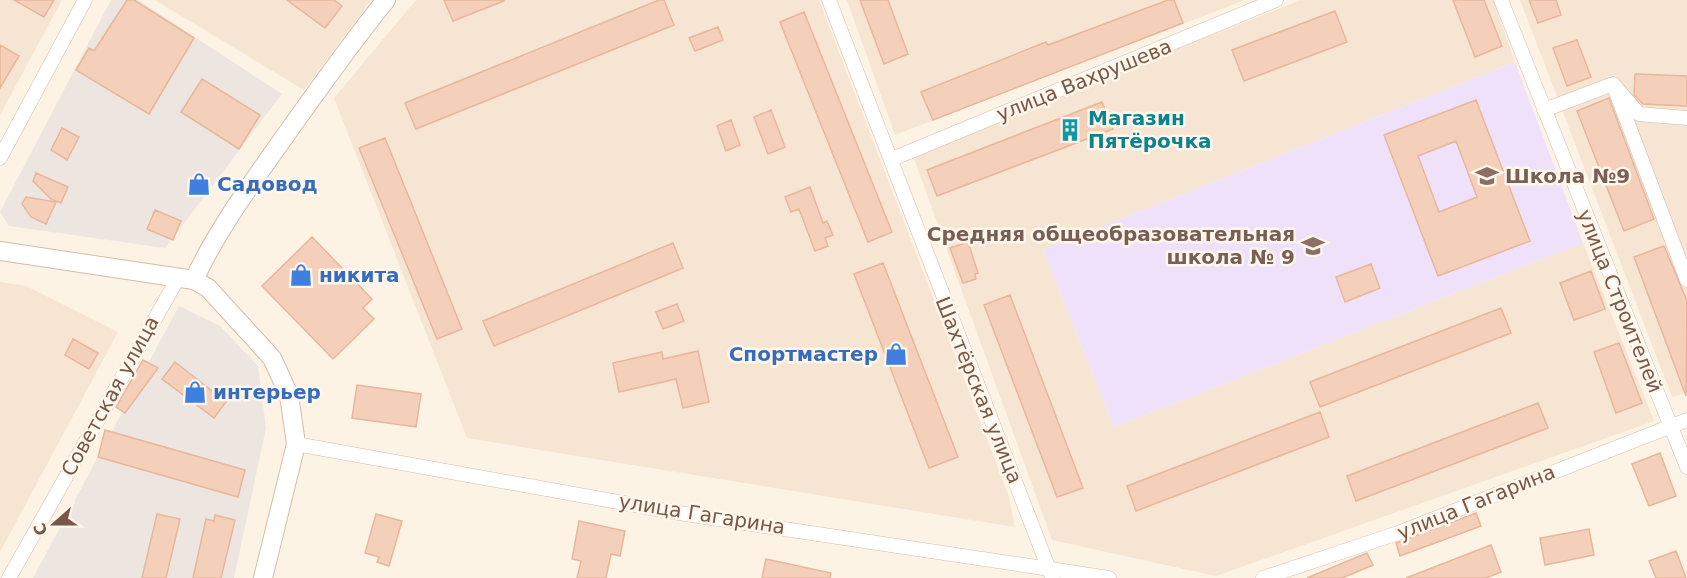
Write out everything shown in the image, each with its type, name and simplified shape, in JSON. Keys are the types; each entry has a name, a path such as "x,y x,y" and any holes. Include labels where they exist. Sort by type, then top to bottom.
{"main road":[{"name":"Советская улица","path":"186,279 239,200 359,32 386,0"},
{"path":"0,251 186,279 208,288 272,358 289,395 296,444 263,578"}],"street":[{"path":"0,158 85,0"},
{"name":"Шахтёрская улица","path":"829,0 1051,574"},
{"name":"улица Вахрушева","path":"892,159 1276,0"},
{"name":"улица Строителей","path":"1501,0 1687,467"},
{"path":"1544,110 1613,84"},
{"path":"1613,84 1639,114 1687,118"},
{"path":"1613,84 1687,280"},
{"name":"Советская улица","path":"9,578 186,279"},
{"name":"улица Гагарина","path":"1263,578 1398,534 1687,420"},
{"name":"улица Гагарина","path":"296,444 679,513 901,544 1051,574 1109,578"}],"shaded area":[{"path":"0,0 62,0 0,115"},
{"path":"111,0 138,0 282,94 165,248 9,226 0,212"},
{"path":"155,0 371,0 304,90"},
{"path":"416,0 819,0 1008,494 1015,527 467,438 334,98"},
{"path":"847,0 1245,0 895,135"},
{"path":"1301,0 1493,0 1515,62 1043,250 1114,427 1583,243 1654,421 1216,576 1052,540 912,153"},
{"path":"1520,0 1687,0 1687,393 1672,397"},
{"name":"Средняя общеобразовательная школа № 9","path":"1515,62 1583,243 1114,427 1043,250"},
{"path":"0,282 26,286 118,332 0,552"},
{"path":"179,306 220,326 258,366 266,428 234,578 33,578"}],"building":[{"path":"14,0 54,0 44,17"},
{"path":"127,0 134,0 194,38 149,114 76,70 89,48 94,51"},
{"path":"287,0 334,0 342,6 325,28"},
{"path":"444,0 504,0 504,1 453,21"},
{"path":"659,0 664,0 674,25 416,129 405,103"},
{"path":"860,0 888,0 908,54 884,64"},
{"path":"1168,0 1174,0 1183,23 933,120 921,92 1046,42 1048,45"},
{"path":"1453,0 1484,0 1502,46 1475,57"},
{"path":"1529,0 1556,0 1561,15 1538,23"},
{"path":"1335,11 1347,42 1244,81 1232,50"},
{"path":"804,12 892,232 868,242 780,22"},
{"path":"718,27 723,40 695,51 689,38"},
{"path":"1577,40 1591,77 1567,86 1553,48"},
{"path":"0,45 19,56 0,88"},
{"path":"1635,74 1687,76 1687,106 1643,104 1634,95"},
{"path":"202,79 260,115 239,149 181,112"},
{"path":"1609,98 1654,219 1624,231 1577,111"},
{"name":"Школа №9","path":"1476,100 1530,241 1438,276 1384,135","holes":["1456,141 1477,197 1439,212 1418,156"]},
{"path":"1102,102 1113,129 937,196 927,170"},
{"path":"771,110 785,147 768,154 754,117"},
{"path":"731,120 740,145 726,151 717,126"},
{"path":"62,128 79,137 67,160 51,150"},
{"path":"385,138 462,329 437,339 359,148"},
{"path":"36,173 68,187 61,203 51,199 33,181"},
{"path":"810,187 823,223 827,221 833,235 825,238 828,246 815,251 799,209 791,212 785,197"},
{"path":"26,197 56,202 46,224 31,217 22,204"},
{"path":"155,210 181,221 173,240 147,229"},
{"path":"312,237 372,299 363,308 374,319 333,359 262,286"},
{"path":"968,242 978,273 975,274 976,279 963,283 950,248"},
{"path":"673,243 683,268 494,346 483,321"},
{"path":"1664,246 1687,301 1686,396 1634,257"},
{"path":"883,263 958,457 929,468 854,274"},
{"path":"1371,264 1380,288 1345,302 1336,277"},
{"path":"1591,271 1605,309 1574,320 1560,283"},
{"path":"1010,295 1083,488 1057,497 984,305"},
{"path":"677,304 684,321 663,329 656,312"},
{"path":"1501,308 1511,333 1320,407 1310,382"},
{"path":"73,339 98,353 89,369 65,355"},
{"path":"1619,343 1642,403 1616,413 1594,352"},
{"path":"698,351 709,402 683,408 676,379 619,392 613,363 662,352 663,359"},
{"path":"143,360 158,368 125,413 116,407"},
{"path":"175,362 226,402 214,418 162,379"},
{"path":"357,385 421,394 416,427 352,418"},
{"path":"1538,403 1548,428 1356,501 1347,476"},
{"path":"1320,412 1329,437 1136,511 1127,486"},
{"path":"105,430 245,470 238,497 98,457"},
{"path":"1660,453 1676,496 1649,506 1632,464"},
{"path":"1476,513 1481,526 1400,556 1396,543"},
{"path":"157,514 180,519 166,578 142,578"},
{"path":"376,514 402,521 389,566 377,562 379,557 365,553"},
{"path":"215,515 235,520 221,578 193,578 206,519 214,521"},
{"path":"579,521 625,531 620,556 611,554 606,578 577,578 581,561 572,559"},
{"path":"1589,529 1594,555 1545,565 1540,538"},
{"path":"1491,545 1501,572 1486,578 1406,578"},
{"path":"1676,551 1686,578 1656,578 1649,561"},
{"path":"1367,553 1373,565 1342,578 1307,578"},
{"path":"766,559 831,573 830,578 762,578"}],"place":[{"name":"Магазин Пятёрочка","path":"1070,130"},
{"name":"Школа №9","path":"1487,176"},
{"name":"Садовод","path":"199,184"},
{"name":"Средняя общеобразовательная школа № 9","path":"1313,246"},
{"name":"никита","path":"301,275"},
{"name":"Спортмастер","path":"896,354"},
{"name":"интерьер","path":"195,392"}]}
